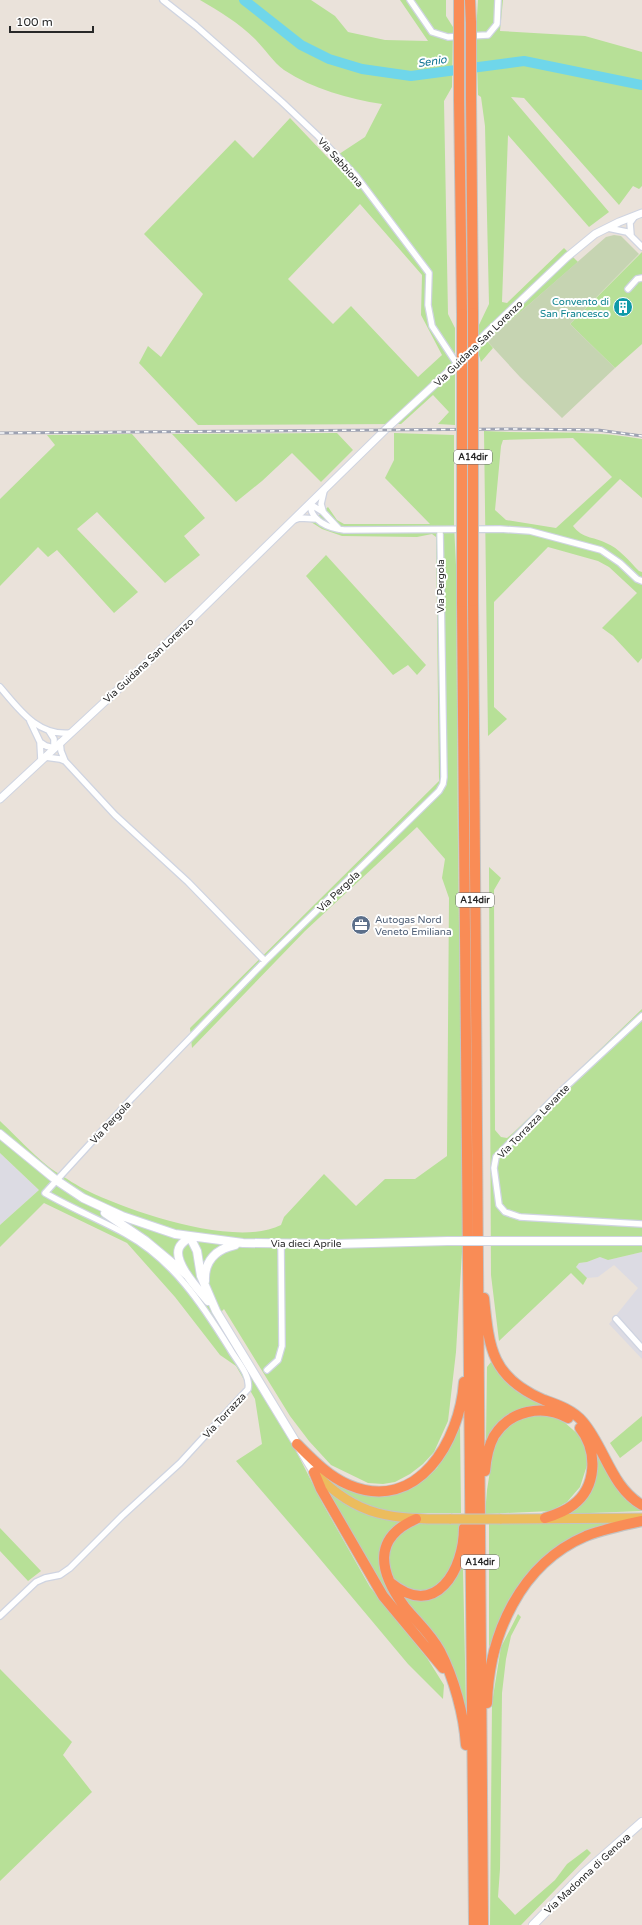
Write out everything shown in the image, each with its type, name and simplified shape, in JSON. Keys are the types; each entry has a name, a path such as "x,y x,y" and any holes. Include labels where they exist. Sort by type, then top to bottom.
{"highway":[{"name":"A14dir","path":"459,0 462,314 462,602 474,1925"},
{"name":"A14dir","path":"470,0 477,1199 484,1925"},
{"name":"A14dir","path":"477,1199 483,1292 488,1336 493,1356 503,1371 521,1388 531,1394 566,1409 582,1420 596,1441 614,1477 628,1494 642,1505"},
{"name":"A14dir","path":"297,1444 333,1476 350,1485 362,1489 386,1490 405,1485 432,1467 450,1438 463,1391 464,1309 468,1268"},
{"name":"A14dir","path":"480,1561 484,1482 488,1448 495,1435 512,1417 525,1412 540,1410 551,1411 571,1420 584,1433 592,1449 593,1458 591,1476 586,1488 577,1502 561,1512 545,1518"},
{"name":"A14dir","path":"390,1582 408,1593 426,1595 437,1592 451,1577 458,1565 464,1538 464,1488 470,1436"},
{"name":"A14dir","path":"314,1472 321,1489 383,1596 449,1676"},
{"name":"A14dir","path":"416,1519 404,1524 395,1532 384,1549 383,1563 390,1582 404,1607 433,1640 446,1664 457,1696 465,1730 467,1811 473,1877"},
{"name":"A14dir","path":"482,1827 487,1772 487,1706 489,1679 498,1640 509,1608 518,1593 540,1567 564,1549 585,1537 603,1530 642,1521"}],"main road":[{"name":"Via dieci Aprile","path":"0,1134 56,1180 83,1198 122,1216 159,1230 190,1237 243,1243 642,1241"},
{"name":"A14dir","path":"83,1198 146,1240 188,1276"},
{"name":"A14dir","path":"216,1311 188,1276 180,1262 178,1252 180,1246 190,1237 197,1250 201,1276 216,1311 314,1472 336,1494 361,1509 384,1515 416,1519 642,1518"},
{"name":"A14dir","path":"205,1287 206,1268 211,1258 220,1250 243,1243"},
{"name":"Via Madonna di Genova","path":"533,1925 584,1873 642,1822"}],"street":[{"name":"Via Sabbiona","path":"162,0 196,26 282,102 318,136 356,176 429,273 428,305 432,326 457,364"},
{"path":"410,0 432,32 448,37 488,36 497,24 498,0"},
{"name":"Via Guidana San Lorenzo","path":"0,799 154,656 384,430 457,364 488,332 567,257 595,234 639,214"},
{"path":"631,235 630,223 639,214"},
{"path":"608,228 618,229 631,235 642,247"},
{"path":"628,289 637,280 642,278"},
{"path":"323,512 321,504 325,489"},
{"path":"310,504 323,512 339,529"},
{"path":"310,504 310,510 317,520"},
{"path":"294,520 308,518 317,520 326,526 339,529 519,530 594,547 610,555 633,576 642,581"},
{"name":"Via Pergola","path":"44,1193 265,961 434,797 443,784 440,530"},
{"path":"0,687 30,721 40,742 43,758 60,759 65,761"},
{"path":"30,721 49,731 70,733"},
{"path":"49,731 65,761 115,815 188,882 265,961"},
{"path":"40,742 46,746 57,745"},
{"name":"Via Torrazza Levante","path":"642,1016 558,1094 530,1124 500,1152 494,1162 498,1200 502,1209 509,1214 520,1217 642,1224"},
{"name":"Via Torrazza","path":"0,1616 36,1582 45,1578 60,1575 70,1568 122,1516 180,1463 246,1393 249,1386 246,1376 211,1319 196,1296 176,1273 154,1253 128,1235 44,1193"},
{"path":"268,1370 278,1360 282,1346 281,1243"},
{"path":"616,1319 642,1346"}],"shaded area":[{"path":"0,1153 39,1190 0,1225"},
{"path":"642,1252 642,1359 609,1324 638,1288 614,1265 598,1277 587,1278 576,1267 579,1263 587,1262 600,1257 608,1260"}],"green space":[{"path":"200,0 311,0 335,16 348,32 385,40 428,41 400,0 446,0 446,16 453,27 452,87 444,101 448,314 455,328 455,425 438,424 449,412 433,395 401,424 198,425 139,363 148,346 161,357 203,294 144,234 235,140 253,158 290,118 330,160 365,137 382,104 344,96 319,88 295,77 280,67 255,39 242,28","holes":["360,204 422,275 421,315 442,355 418,377 351,306 333,324 288,279"]},
{"path":"478,0 503,0 500,31 585,36 642,52 642,186 639,189 633,186 619,205 524,98 511,97 609,212 589,227 508,135 502,302 507,303 564,248 578,262 487,341 493,348 481,362 478,352 478,327 489,304 485,126 481,97 478,95 476,31"},
{"path":"614,235 621,236 639,254 570,324 615,368 562,418 520,377 487,341 606,237"},
{"path":"642,252 642,344 615,368 570,324"},
{"path":"484,431 603,434 642,439 642,498 620,479 573,526 584,535 611,545 624,555 639,571 642,572 642,658 638,663 613,636 602,628 637,593 609,567 598,561 548,547 494,602 494,707 507,719 488,736","holes":["573,438 612,477 556,528 506,520 495,510 501,446 503,440"]},
{"path":"337,433 353,450 321,482 292,453 262,481 236,502 172,434"},
{"path":"394,433 454,435 463,1235 456,1352 448,1421 434,1452 423,1464 410,1474 395,1482 383,1484 368,1483 331,1465 309,1441 290,1416 224,1309 215,1318 293,1445 324,1506 370,1587 427,1658 444,1685 443,1699 408,1664 236,1461 262,1444 255,1399 236,1366 220,1355 175,1297 127,1243 44,1203 0,1247 0,1225 39,1190 0,1153 0,1121 49,1167 88,1191 156,1217 211,1230 238,1232 262,1231 281,1225 284,1217 324,1174 356,1206 385,1179 415,1179 447,1156 449,898 442,878 445,859 417,827 305,931 192,1048 190,1028 439,781 436,537 432,534 417,537 342,536 322,529 311,522 328,507 337,520 344,524 430,524 385,478 394,460"},
{"path":"132,434 205,518 184,536 200,555 165,583 97,512 77,529 138,592 114,613 57,550 48,557 38,547 0,586 0,499 55,445 47,435"},
{"path":"326,555 426,665 417,675 408,665 393,675 306,576"},
{"path":"489,867 501,878 494,890 495,1130 501,1137 507,1138 513,1133 642,1009 642,1252 608,1260 600,1257 587,1262 579,1263 576,1267 587,1278 583,1285 571,1273 499,1341 491,1275"},
{"path":"491,1362 512,1387 545,1405 534,1406 517,1411 505,1420 486,1441 487,1367"},
{"path":"545,1413 563,1421 581,1437 589,1459 580,1487 567,1502 551,1511 485,1514 495,1439 514,1420"},
{"path":"642,1416 642,1441 620,1458 610,1443"},
{"path":"460,1423 461,1513 385,1513 346,1497 324,1478 326,1475 342,1486 410,1488 423,1481 437,1468 454,1439"},
{"path":"597,1452 625,1499 642,1509 642,1511 565,1514 591,1484"},
{"path":"326,1489 403,1521 380,1559 429,1637 435,1653 386,1594"},
{"path":"619,1521 546,1557 526,1575 509,1599 489,1647 489,1524"},
{"path":"446,1522 461,1524 459,1552 454,1566 442,1582 428,1590 415,1592 403,1588 394,1579 389,1568 388,1555 394,1541 405,1530 412,1526 426,1523"},
{"path":"0,1528 41,1571 28,1581 0,1551"},
{"path":"461,1568 463,1569 466,1707 463,1706 458,1682 446,1655 400,1593 420,1598"},
{"path":"518,1614 521,1617 511,1636 506,1659 502,1693 500,1869 498,1897 515,1915 555,1880 567,1864 587,1849 591,1853 521,1925 490,1925 492,1703 501,1647"},
{"path":"0,1669 72,1742 63,1755 92,1792 0,1881"}],"waterway":[{"name":"Senio","path":"244,0 301,45 329,59 362,69 411,76 524,61 642,85"}],"railway":[{"path":"0,433 511,429 598,430 642,436"}],"place":[{"name":"Convento di San Francesco","path":"623,307"},
{"name":"Autogas Nord Veneto Emiliana","path":"361,925"}]}
